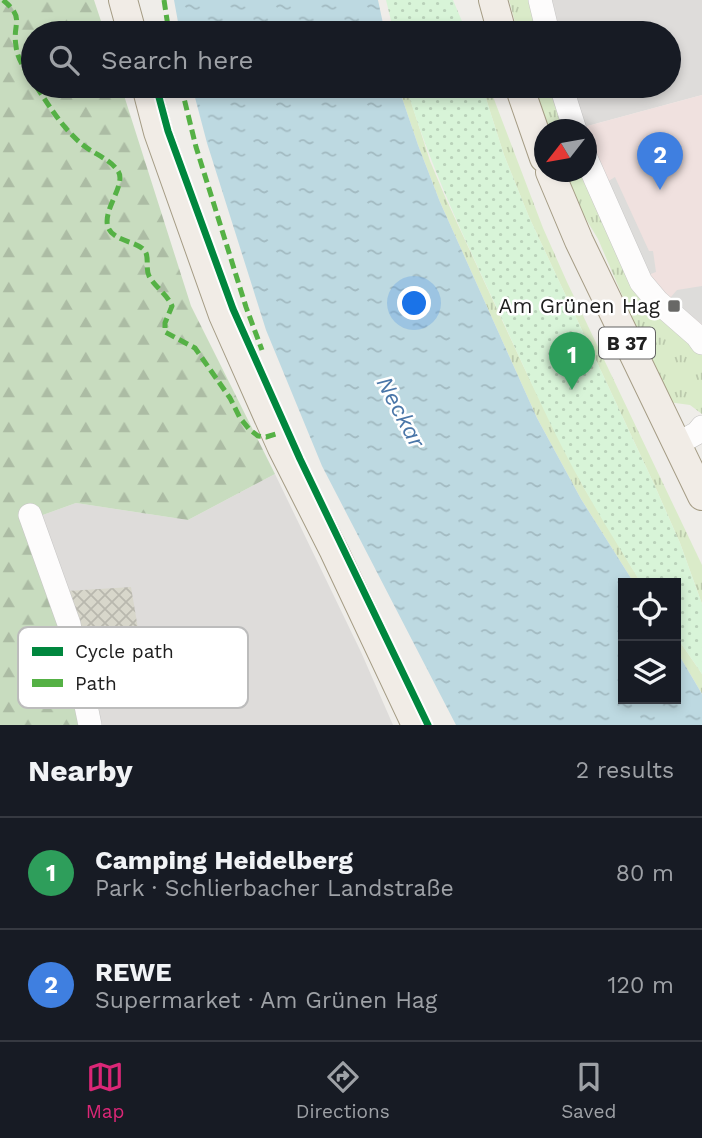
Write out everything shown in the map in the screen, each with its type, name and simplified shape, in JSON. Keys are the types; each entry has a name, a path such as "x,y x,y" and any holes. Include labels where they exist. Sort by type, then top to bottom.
{"main road":[{"path":"123,0 129,21"},
{"path":"493,0 499,21"},
{"path":"149,98 158,132 223,315 282,448 416,725"},
{"path":"523,98 534,129"},
{"name":"B 37","path":"554,182 579,241 702,496"}],"street":[{"path":"540,0 545,21"},
{"path":"565,98 572,119"},
{"path":"597,182 641,282 702,343"},
{"path":"677,444 702,428"},
{"path":"30,515 70,627"},
{"path":"400,725 402,695"}],"shaded area":[{"path":"551,0 702,0 702,95 597,123 597,119 578,119 574,98 681,98 681,21 555,21"},
{"path":"702,95 702,327 656,291 632,254 597,168 597,123"},
{"path":"615,177 649,251 653,251 656,272 648,275 607,182"},
{"path":"702,286 702,324 670,298 677,290"},
{"path":"275,474 393,725 78,725 75,708 248,708 248,627 60,627 40,516 76,503 188,520"},
{"path":"131,587 138,627 76,627 67,591"}],"green space":[{"path":"0,0 94,0 101,21 21,21 21,98 125,98 191,306 275,474 188,520 76,503 40,516 60,627 18,627 18,708 75,708 78,725 0,725"},
{"path":"386,0 453,0 462,21 391,21"},
{"path":"509,0 551,0 555,21 515,21"},
{"path":"402,98 410,98 430,161 446,199 528,376 583,486 638,578 631,578 581,499 537,418 440,202"},
{"path":"410,98 486,98 504,155 529,217 680,543 702,604 702,674 681,643 681,578 638,578 560,442 446,196"},
{"path":"486,98 494,98 543,228 567,282 702,565 702,604 680,543 654,484 529,217 504,155"},
{"path":"536,98 574,98 579,119 544,119"},
{"path":"597,168 632,254 656,291 702,327 702,414 690,405 668,402 598,239 580,209 568,182 597,182"},
{"path":"681,643 702,674 702,694 681,658"}],"water":[{"path":"174,0 378,0 382,21 178,21"},
{"name":"Neckar","path":"195,98 402,98 440,202 537,418 581,499 631,578 618,578 618,704 681,704 681,658 702,694 702,725 456,725 322,466 266,330"}],"marked path":[{"path":"3,0 16,17 15,38 21,62"},
{"path":"164,0 167,21"},
{"path":"44,98 69,132 118,171 119,183 108,213 108,227 119,238 140,247 146,253 149,276 172,306 165,323 165,332 195,348 249,429 258,436 276,434"},
{"path":"184,98 196,147 262,350"}],"cycle path":[{"path":"159,98 168,131 233,309 300,459 428,725"}],"place":[{"name":"REWE","path":"660,190"},
{"name":"Am Grünen Hag","path":"674,306"},
{"name":"Camping Heidelberg","path":"572,390"}]}
